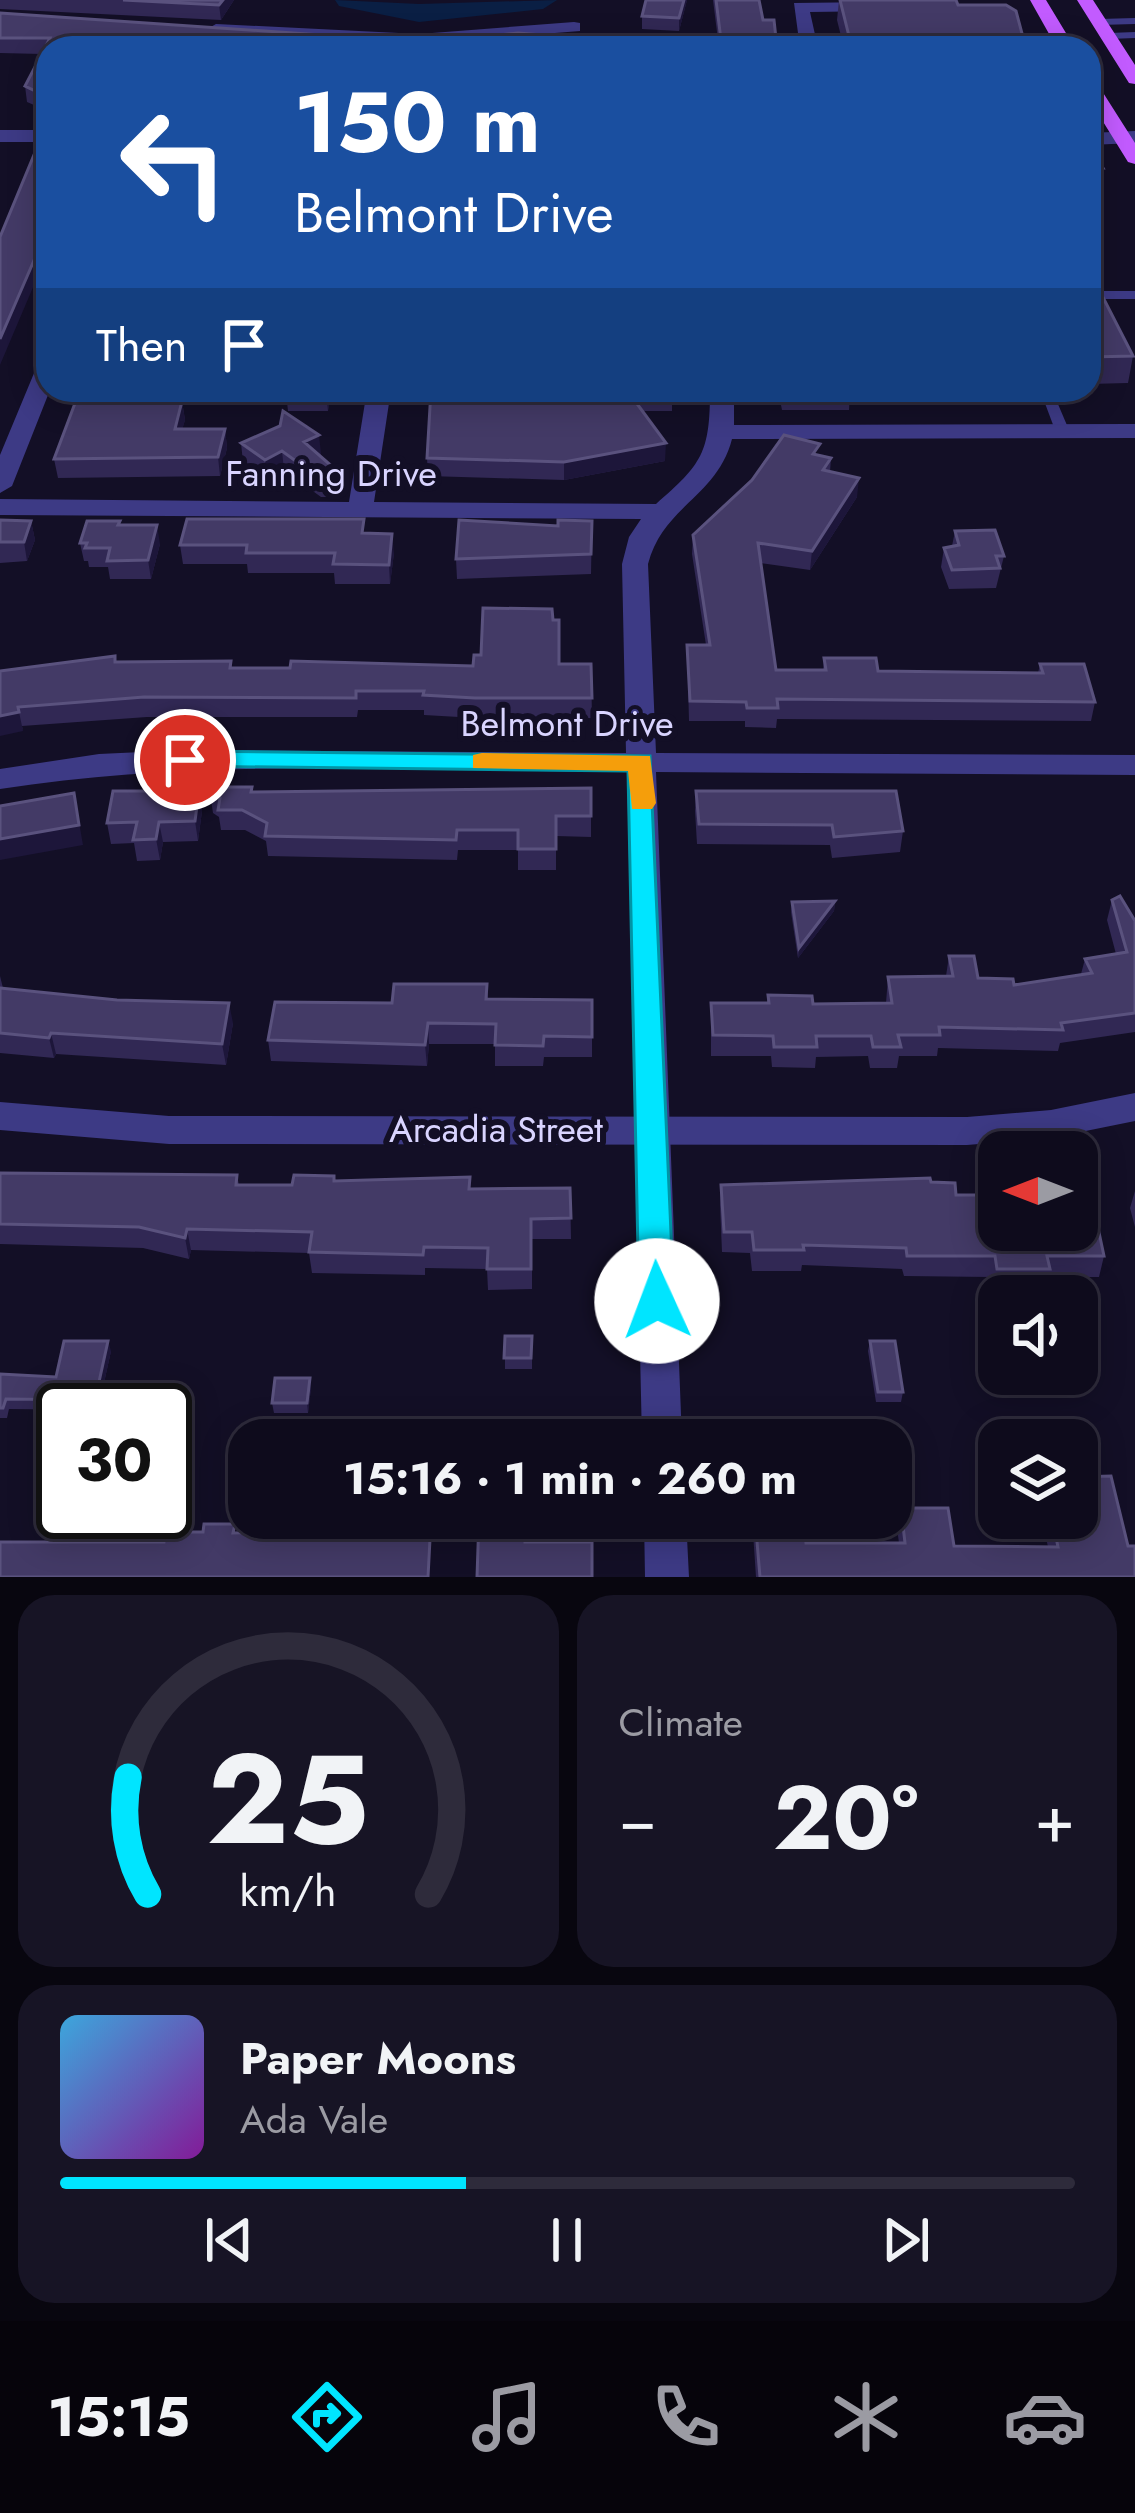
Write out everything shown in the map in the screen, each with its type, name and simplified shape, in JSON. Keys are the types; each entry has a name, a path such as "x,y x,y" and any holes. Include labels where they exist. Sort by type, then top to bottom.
{"main road":[{"path":"1038,0 1059,36"},
{"path":"1085,0 1135,79"},
{"path":"1101,100 1129,138 1135,158"}],"street":[{"path":"806,36 800,7 908,7"},
{"path":"187,27 319,36"},
{"path":"488,36 574,27"},
{"path":"0,136 36,136"},
{"path":"0,486 36,396"},
{"path":"361,508 377,402"},
{"path":"661,1419 634,563 644,532 714,465 726,432 723,402"},
{"path":"726,432 1135,431"},
{"name":"Fanning Drive","path":"0,507 662,512"},
{"name":"Belmont Drive","path":"0,779 99,764 185,760 1135,765"},
{"name":"Arcadia Street","path":"0,1116 169,1130 967,1131 1051,1124 1135,1107"},
{"path":"666,1539 667,1577"}],"lane":[{"path":"1104,29 1135,21"},
{"path":"1104,29 1135,35"},
{"path":"1101,295 1135,295"},
{"path":"1051,402 1062,430"}],"building":[{"path":"123,0 223,0 219,5"},
{"path":"646,0 684,0 679,18 642,16"},
{"path":"716,0 759,0 763,20 774,20 776,36 720,36"},
{"path":"840,0 1006,5 1016,11 1023,36 849,36"},
{"path":"0,13 337,36 36,36 0,38"},
{"path":"518,33 554,36 490,36"},
{"path":"36,65 36,91 25,86"},
{"path":"36,150 36,256 0,339 0,237"},
{"path":"1101,293 1133,356 1101,357"},
{"path":"75,402 182,402 175,429 225,429 218,457 54,459"},
{"path":"430,402 636,402 666,443 564,462 427,458"},
{"path":"283,411 319,435 304,442 335,469 328,478 319,478 282,451 265,460 241,443 280,426"},
{"path":"784,435 820,444 813,454 831,458 823,470 859,478 812,551 758,543 776,670 826,670 824,658 876,658 878,671 1043,673 1040,664 1084,664 1095,702 777,699 778,708 747,708 746,702 690,701 687,645 710,645 693,535 752,480"},
{"path":"187,519 364,519 362,533 392,534 389,565 333,564 335,553 246,553 247,545 180,545"},
{"path":"0,520 31,521 24,542 0,542"},
{"path":"459,520 558,526 558,520 592,521 591,554 456,559"},
{"path":"87,521 157,525 148,560 107,561 110,548 85,548 87,543 80,543"},
{"path":"995,530 1004,556 996,556 1000,568 952,570 944,548 959,545 955,531"},
{"path":"483,608 552,609 553,620 559,620 559,664 591,664 592,698 475,698 423,695 424,691 356,691 356,698 144,697 18,707 19,712 0,716 0,671 115,656 115,662 231,661 230,668 290,668 291,661 473,666 474,655 481,655"},
{"path":"222,787 252,787 251,792 591,788 591,816 556,816 556,849 518,849 518,830 457,830 456,840 265,836 267,823 242,810 218,810 220,798 210,793 221,793"},
{"path":"113,791 199,791 195,821 159,822 156,839 133,840 137,822 107,823"},
{"path":"696,791 896,791 903,831 834,837 832,825 699,824"},
{"path":"74,793 79,825 0,839 0,806"},
{"path":"1120,896 1135,921 1135,1013 1061,1023 1063,1030 939,1027 940,1035 898,1035 901,1047 873,1047 871,1036 816,1036 817,1047 774,1047 773,1036 713,1035 711,1003 769,1003 768,995 812,996 813,1004 892,1003 888,977 953,976 949,956 974,956 978,978 1013,979 1014,985 1092,973 1085,959 1127,952 1112,900"},
{"path":"835,901 799,948 792,902"},
{"path":"394,984 487,984 486,999 592,1000 592,1037 544,1036 543,1046 495,1045 496,1024 428,1023 425,1045 268,1040 275,1002 392,1003"},
{"path":"0,988 117,1000 229,1003 222,1044 51,1033 49,1038 0,1033"},
{"path":"0,1173 237,1175 236,1185 292,1185 294,1175 334,1176 334,1181 470,1177 469,1189 570,1188 571,1218 531,1219 531,1269 487,1269 488,1248 424,1247 423,1255 309,1252 312,1232 187,1229 185,1238 139,1227 0,1224"},
{"path":"930,1178 931,1182 955,1183 956,1195 978,1195 978,1251 1098,1251 1098,1228 1104,1256 1047,1256 1050,1269 997,1269 995,1256 907,1256 906,1248 803,1245 804,1250 754,1250 752,1232 724,1232 721,1185"},
{"path":"505,1336 532,1336 531,1358 504,1358"},
{"path":"64,1341 108,1341 99,1383 36,1383 36,1399 6,1399 0,1408 0,1374 56,1377"},
{"path":"870,1341 895,1341 903,1392 878,1392"},
{"path":"275,1378 310,1378 307,1403 272,1403"},
{"path":"1098,1476 1111,1476 1128,1546 1135,1546 1135,1577 760,1577 757,1539 905,1543 905,1539 912,1539 912,1508 948,1508 954,1546 1058,1547 1056,1539 1098,1539"},
{"path":"204,1524 228,1524 228,1539 430,1539 428,1577 0,1577 0,1542 164,1542 192,1539 192,1532 203,1532"},
{"path":"478,1539 592,1542 592,1577 477,1577"}],"waterway":[{"path":"349,0 419,13 543,0"}],"slow traffic":[{"path":"482,762 641,762 642,803"}],"route":[{"path":"185,760 641,762 657,1301"}]}
